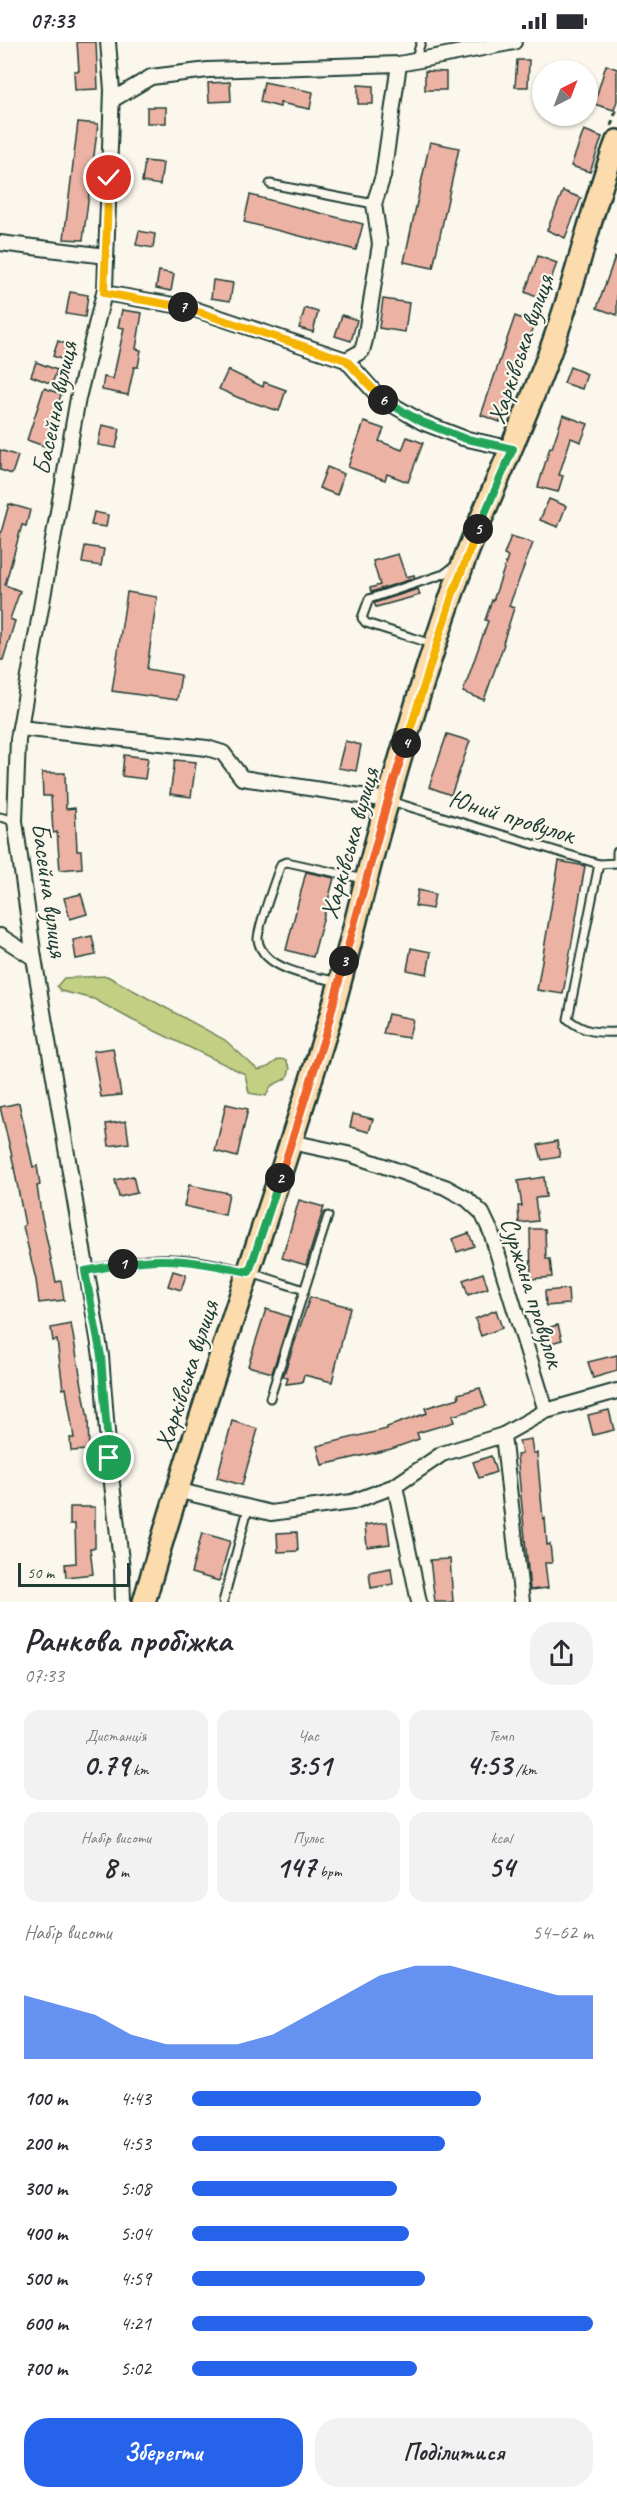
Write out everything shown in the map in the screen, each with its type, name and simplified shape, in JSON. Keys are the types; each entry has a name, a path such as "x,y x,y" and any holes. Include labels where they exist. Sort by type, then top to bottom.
{"main road":[{"name":"Харківська вулиця","path":"144,1602 176,1490 327,1029 388,800 436,645 465,559 513,449 558,330 598,191 617,141"}],"street":[{"name":"Басейна вулиця","path":"108,42 112,100 104,293 78,398 20,728 15,821 34,958 101,1356 109,1458 122,1569 123,1602"},
{"path":"112,100 151,77 208,70 399,64 514,42"},
{"path":"346,360 362,351 365,340 380,244 374,204 383,176 399,64"},
{"path":"0,243 106,256"},
{"path":"104,293 191,308 346,360 379,397 422,422 463,438 513,449"},
{"path":"20,728 207,748 223,753 242,778 388,800"},
{"path":"0,936 34,958"},
{"name":"Суржана провулок","path":"291,1142 352,1155 445,1187 467,1199 482,1213 491,1232 546,1411"},
{"path":"176,1490 271,1513 352,1502 395,1486 442,1454 503,1435 546,1411 617,1391"},
{"path":"503,1435 522,1602"},
{"path":"395,1486 419,1602"}],"lane":[{"path":"415,61 422,42"},
{"path":"270,184 374,204"},
{"path":"436,645 366,623 362,618 369,599 444,574 465,559"},
{"name":"Юний провулок","path":"388,800 599,864 568,1019 579,1028 597,1033 617,1032"},
{"path":"0,817 15,821"},
{"path":"599,864 617,863 617,852"},
{"path":"339,982 300,975 283,968 262,951 258,938 281,864 287,862 366,879"},
{"path":"270,1398 328,1216"},
{"path":"85,1271 146,1259 188,1260 249,1272 304,1290"},
{"path":"223,1602 248,1509"}],"green space":[{"path":"107,976 225,1040 258,1070 268,1067 279,1059 286,1060 290,1068 287,1078 271,1086 266,1096 249,1093 245,1074 132,1020 94,999 61,991 57,986 64,978"}],"building":[{"path":"77,42 96,42 98,89 75,90 74,71 79,71"},
{"path":"517,60 529,60 528,87 515,87"},
{"path":"606,65 617,69 617,101 614,110 598,105 598,91"},
{"path":"425,71 446,72 446,90 425,90"},
{"path":"230,82 231,101 209,102 208,83"},
{"path":"264,82 313,92 310,109 280,103 280,107 260,102"},
{"path":"358,85 373,86 373,104 358,104"},
{"path":"147,107 166,107 166,123 147,123"},
{"path":"78,122 98,124 83,240 64,239"},
{"path":"584,130 602,137 590,172 571,166"},
{"path":"430,142 459,148 433,268 404,262"},
{"path":"145,161 163,163 160,185 142,182"},
{"path":"563,191 581,198 565,238 547,230"},
{"path":"250,195 363,224 356,250 244,222"},
{"path":"139,231 155,234 153,248 136,245"},
{"path":"538,256 557,263 543,300 525,292"},
{"path":"615,257 617,257 617,315 597,308"},
{"path":"159,271 174,274 171,291 156,288"},
{"path":"213,280 233,283 230,301 211,298"},
{"path":"70,292 88,295 85,317 66,314"},
{"path":"383,299 409,303 405,332 379,328"},
{"path":"305,308 318,312 313,332 299,328"},
{"path":"122,310 142,313 136,349 141,350 138,367 134,367 128,395 102,390 104,377 113,379 124,328 118,327"},
{"path":"342,315 357,320 351,341 335,336"},
{"path":"515,316 535,324 512,383 514,383 500,422 481,415"},
{"path":"58,341 74,347 68,362 53,356"},
{"path":"36,362 57,370 52,384 31,376"},
{"path":"570,367 587,374 582,389 564,383"},
{"path":"228,370 263,387 264,382 286,390 279,411 219,389"},
{"path":"44,388 61,394 47,447 27,440"},
{"path":"563,415 588,424 581,442 571,438 559,475 563,476 558,492 538,487"},
{"path":"364,422 384,429 379,441 402,450 407,437 423,443 408,482 387,474 385,480 348,467"},
{"path":"102,425 120,429 116,448 98,445"},
{"path":"0,450 18,456 12,474 0,470"},
{"path":"327,467 344,474 337,495 319,488"},
{"path":"549,499 566,506 558,527 540,520"},
{"path":"9,504 30,510 26,526 22,525 5,585 20,591 10,619 15,621 3,660 0,660 0,536"},
{"path":"94,512 108,515 106,527 91,525"},
{"path":"511,536 533,543 509,606 514,608 484,700 463,692 488,621 485,620 508,557 504,555"},
{"path":"85,546 104,549 101,566 82,563"},
{"path":"398,554 406,577 414,575 415,578 371,592 370,588 380,585 373,561"},
{"path":"418,589 420,595 376,607 374,603"},
{"path":"127,592 157,597 147,669 181,675 177,700 112,691"},
{"path":"447,734 470,741 451,795 429,787"},
{"path":"345,741 361,745 356,771 338,768"},
{"path":"124,755 148,758 145,779 122,776"},
{"path":"175,760 196,762 191,797 170,794"},
{"path":"42,773 65,773 66,809 75,808 77,851 81,851 82,868 60,870 57,832 53,833 51,796 43,796"},
{"path":"559,861 585,866 563,994 537,990"},
{"path":"306,872 334,878 313,957 286,950"},
{"path":"418,890 435,894 432,909 415,906"},
{"path":"81,894 87,914 70,919 64,898"},
{"path":"92,936 96,955 76,959 73,940"},
{"path":"411,948 431,952 427,974 407,970"},
{"path":"388,1014 413,1019 409,1038 383,1034"},
{"path":"113,1048 121,1095 101,1097 93,1051"},
{"path":"19,1103 33,1167 37,1166 41,1213 56,1282 61,1281 64,1300 39,1303 11,1152 0,1107"},
{"path":"226,1104 248,1109 237,1157 215,1151"},
{"path":"353,1114 373,1119 369,1132 350,1127"},
{"path":"126,1121 129,1143 109,1146 106,1124"},
{"path":"557,1141 560,1157 542,1160 538,1145"},
{"path":"133,1176 137,1193 119,1197 115,1180"},
{"path":"544,1177 546,1197 535,1198 538,1221 519,1223 518,1206 522,1206 518,1181"},
{"path":"189,1185 229,1193 225,1215 184,1206"},
{"path":"299,1200 324,1207 306,1265 282,1258"},
{"path":"530,1229 545,1229 546,1259 550,1259 552,1277 531,1279"},
{"path":"469,1233 474,1246 457,1252 452,1239"},
{"path":"173,1271 186,1275 181,1290 168,1286"},
{"path":"483,1273 488,1288 468,1295 463,1280"},
{"path":"568,1289 569,1304 546,1306 545,1291"},
{"path":"310,1297 350,1307 332,1382 304,1375 302,1382 286,1384 288,1378 283,1377"},
{"path":"266,1309 290,1317 272,1373 248,1366"},
{"path":"496,1310 502,1328 481,1336 475,1319"},
{"path":"71,1324 88,1419 89,1450 71,1451 70,1438 74,1438 66,1388 63,1389 57,1340 53,1341 51,1328"},
{"path":"558,1325 562,1340 543,1345 539,1330"},
{"path":"617,1355 617,1371 593,1378 588,1362"},
{"path":"480,1388 486,1406 452,1416 454,1422 417,1433 419,1439 391,1449 322,1465 317,1446 387,1429 387,1427 427,1413 425,1408 459,1398 458,1394"},
{"path":"609,1410 614,1430 593,1435 588,1415"},
{"path":"232,1421 258,1429 242,1485 217,1478"},
{"path":"531,1439 533,1453 537,1453 543,1519 545,1518 547,1545 550,1544 552,1563 545,1563 548,1588 530,1590 517,1455 522,1454 519,1441"},
{"path":"491,1456 496,1472 479,1478 473,1462"},
{"path":"70,1507 95,1507 95,1548 90,1548 93,1574 66,1577 65,1564 76,1563 75,1524 70,1524"},
{"path":"387,1522 390,1544 367,1547 365,1525"},
{"path":"297,1532 298,1551 278,1552 277,1533"},
{"path":"202,1533 230,1541 219,1581 191,1573"},
{"path":"450,1559 453,1602 435,1602 430,1560"},
{"path":"391,1568 393,1584 371,1588 369,1572"}],"route":[{"path":"109,178 104,293 191,308 346,360 379,397 422,422 463,438 513,449 465,559 452,596 388,800 327,1029 249,1272 188,1260 146,1259 85,1271 101,1356 109,1458"}]}
